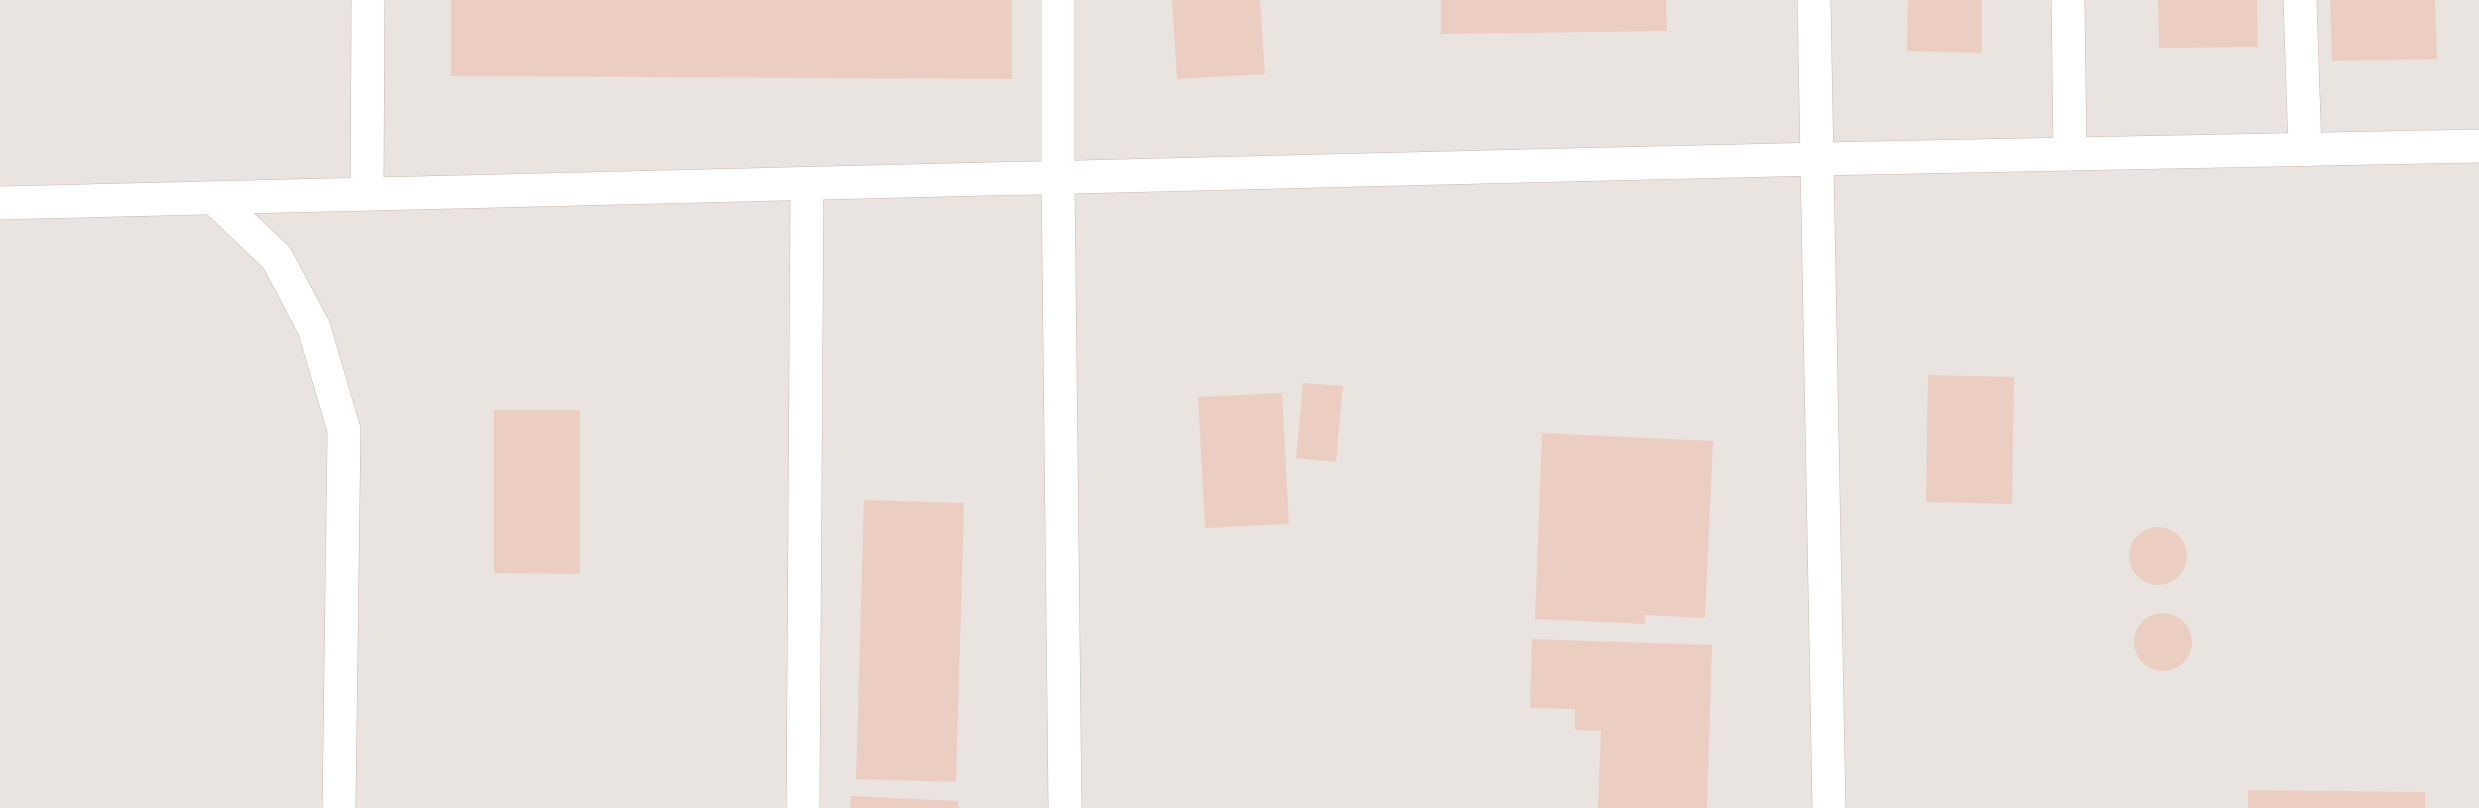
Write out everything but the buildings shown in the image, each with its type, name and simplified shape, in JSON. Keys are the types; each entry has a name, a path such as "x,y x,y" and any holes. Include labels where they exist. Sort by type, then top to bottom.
{"street":[{"path":"367,194 368,0"},
{"path":"1058,0 1065,808"},
{"path":"1814,0 1829,808"},
{"path":"2068,0 2070,154"},
{"path":"2300,0 2305,150"},
{"path":"0,203 1818,159 2479,146"},
{"path":"803,808 807,184"},
{"path":"214,198 278,258 314,328 344,430 339,808"}],"shaded area":[{"path":"0,0 2479,0 2479,808 0,808"}]}
